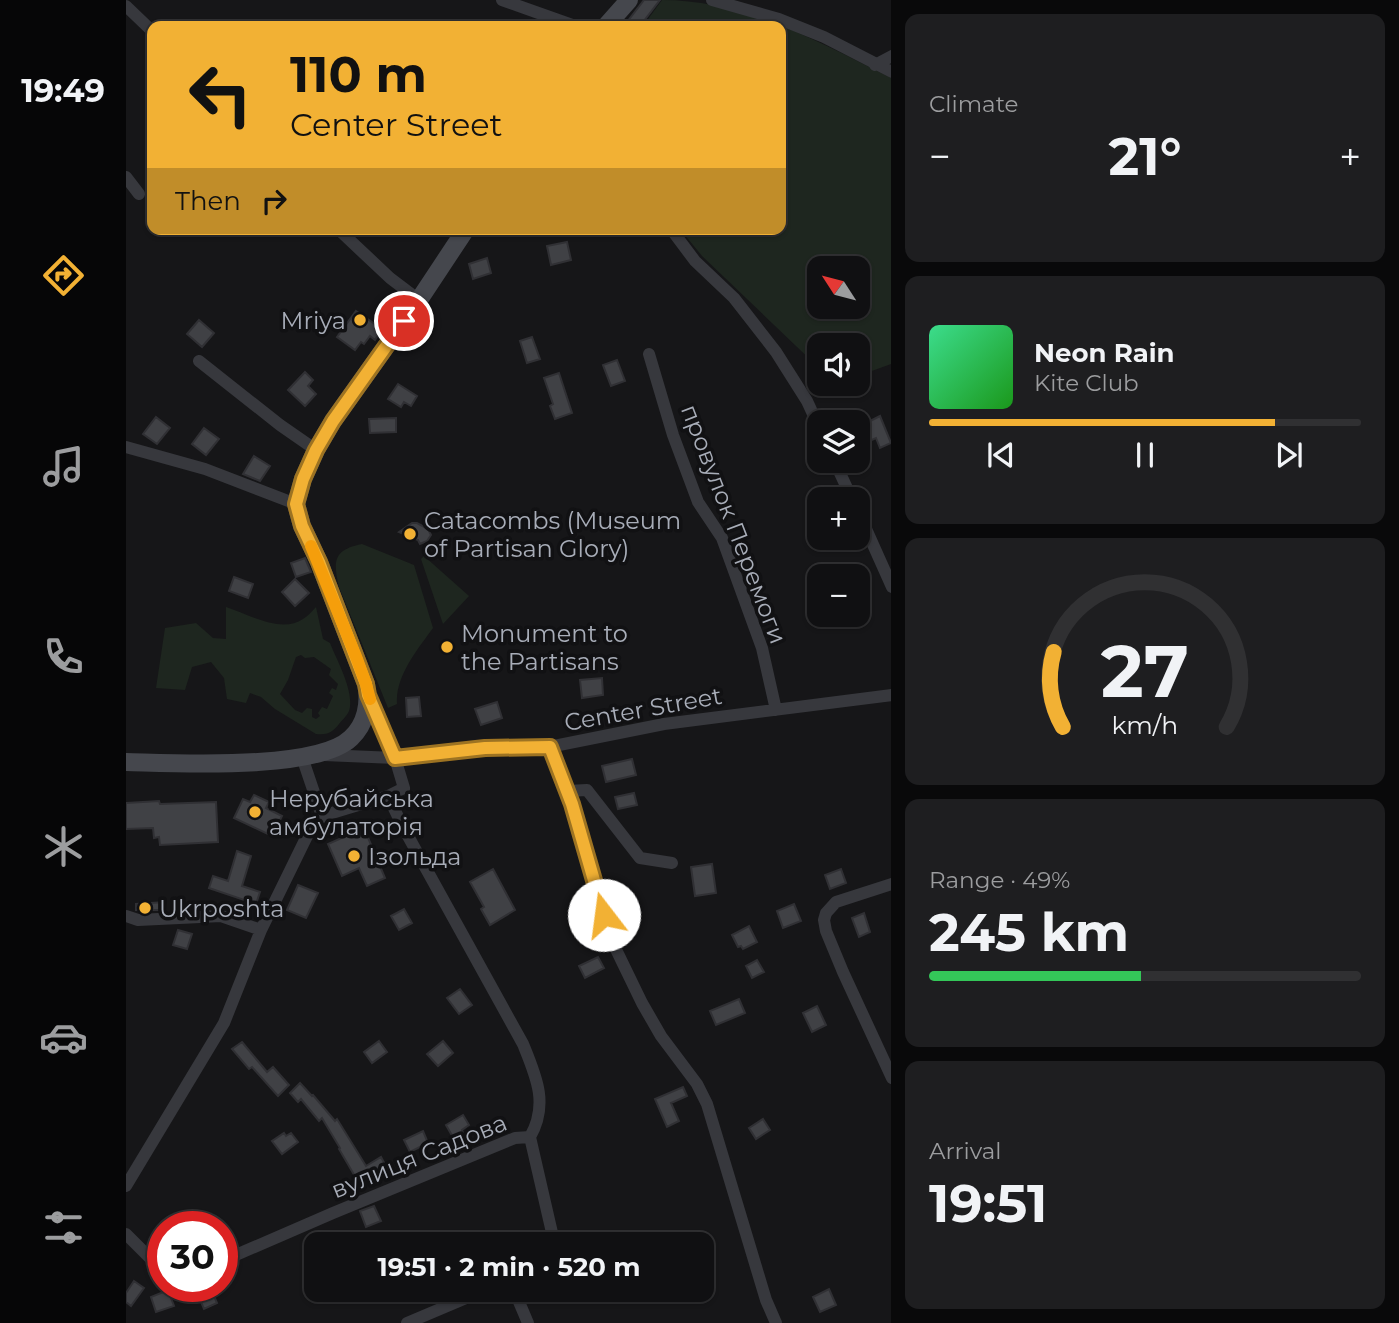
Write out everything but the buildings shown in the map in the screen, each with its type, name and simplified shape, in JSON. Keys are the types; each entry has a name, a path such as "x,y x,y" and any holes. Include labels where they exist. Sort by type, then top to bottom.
{"street":[{"path":"502,0 561,21"},
{"path":"610,21 629,0"},
{"path":"712,0 784,21"},
{"path":"126,6 147,26"},
{"path":"786,22 824,37 891,72"},
{"path":"875,65 891,56"},
{"path":"126,177 139,194"},
{"path":"344,235 390,278 419,300"},
{"path":"126,1186 224,1023 261,930 307,836 322,816 388,796 404,788 395,758 368,695 319,562 302,526 296,504 303,479 333,421 462,235"},
{"path":"676,235 695,261 734,298 776,352 811,410"},
{"name":"провулок Перемоги","path":"649,354 673,435 698,502 722,538 762,648 776,710"},
{"path":"199,361 316,450"},
{"path":"126,447 205,469 296,504"},
{"path":"870,539 891,587"},
{"path":"126,762 213,764 284,760 309,755 340,746 351,739 364,719 368,695"},
{"name":"Center Street","path":"309,755 395,758 485,748 550,747 664,724 891,695"},
{"path":"550,747 567,791 610,937 654,1025 696,1083 707,1104 766,1300 776,1323"},
{"path":"309,755 322,816"},
{"path":"567,791 587,790 640,858 672,863"},
{"path":"388,796 403,828 523,1044 537,1078 541,1106 537,1124 530,1137"},
{"path":"891,884 836,902 830,906 824,920 843,972 891,1078"},
{"path":"126,916 138,920 221,916 261,930"},
{"name":"вулиця Садова","path":"238,1254 515,1138 530,1137 552,1232"},
{"path":"126,1234 147,1255"},
{"path":"407,1323 457,1302"},
{"path":"519,1302 528,1323"}],"shaded area":[{"path":"662,0 723,7 768,21 647,21"},
{"path":"786,28 891,78 891,364 870,372 870,333 807,333 807,357 702,256 685,235 786,235"},
{"path":"362,544 414,565 433,628 404,673 397,694 397,704 388,708 337,578 336,564 340,553"},
{"path":"424,556 469,596 443,624 421,559"},
{"path":"226,607 264,621 285,624 303,619 316,607 323,639 330,643 350,695 348,713 332,731 316,734 275,709 261,697 250,693 246,703 227,699 224,678 211,662 192,667 185,690 156,688 165,628 196,623 213,638 226,639","holes":["301,655 305,658 314,657 331,669 329,675 338,684 336,690 332,688 329,693 333,696 327,709 322,707 318,713 320,716 316,719 312,717 312,709 307,708 302,713 295,710 280,694 296,657"]}],"slow traffic":[{"path":"311,546 357,659 370,699"}],"place":[{"name":"Mriya","path":"360,320"},
{"name":"Catacombs (Museum of Partisan Glory)","path":"410,534"},
{"name":"Monument to the Partisans","path":"447,647"},
{"name":"Нерубайська амбулаторія","path":"255,812"},
{"name":"Ізольда","path":"354,856"},
{"name":"Ukrposhta","path":"145,908"}],"route":[{"path":"404,321 333,421 316,450 303,479 296,504 302,526 319,562 368,695 395,758 485,748 550,747 572,804 604,915"}]}
